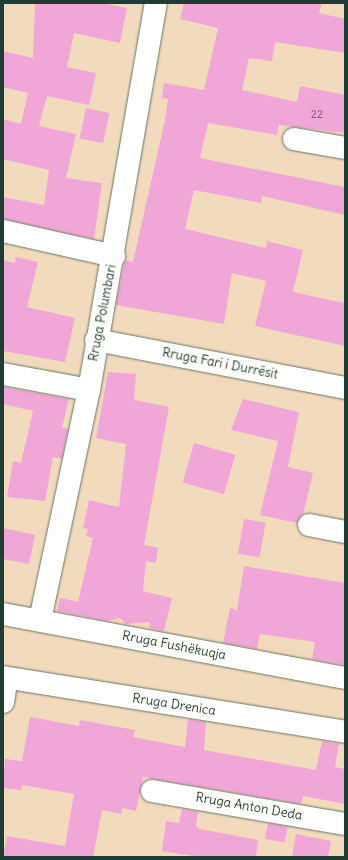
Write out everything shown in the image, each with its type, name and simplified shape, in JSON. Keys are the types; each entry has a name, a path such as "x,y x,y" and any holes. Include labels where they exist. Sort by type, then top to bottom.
{"street":[{"name":"Rruga Polumbari","path":"40,620 89,390 96,340 114,256 156,3"},
{"path":"294,139 345,148"},
{"path":"3,231 114,256"},
{"name":"Rruga Fari i Durrësit","path":"96,340 345,388"},
{"path":"3,374 89,390"},
{"path":"309,525 345,532"},
{"name":"Rruga Fushëkuqja","path":"3,614 345,678"},
{"path":"3,702 5,677"},
{"name":"Rruga Drenica","path":"5,677 345,732"},
{"name":"Rruga Anton Deda","path":"152,791 345,824"}],"building":[{"path":"35,3 101,3 127,8 120,43 74,33 67,67 96,73 89,105 47,96 39,126 76,134 66,178 102,183 94,239 3,219 3,197 44,205 49,170 3,159 3,119 21,124 28,93 3,87 3,51 33,58"},
{"path":"184,3 322,3 319,13 345,19 345,53 275,42 272,61 249,58 242,90 297,102 300,86 345,95 345,133 279,125 277,135 208,123 200,158 345,187 345,215 262,196 261,203 194,190 185,229 266,248 267,241 303,250 293,292 344,303 345,346 255,326 266,281 232,273 224,324 116,305 125,260 133,262 165,120 168,99 162,98 164,83 204,90 218,28 180,19"},
{"path":"86,108 109,113 103,143 80,138"},
{"path":"16,257 38,262 27,307 75,318 65,362 3,351 3,260 15,263"},
{"path":"108,372 136,374 134,400 169,407 144,545 158,548 156,563 146,561 143,591 172,598 164,631 149,628 150,622 126,624 120,618 107,621 57,611 60,598 78,602 93,538 86,536 88,529 83,528 89,500 119,507 126,444 96,438"},
{"path":"4,387 69,399 62,428 68,429 62,459 53,457 45,501 7,497 13,461 21,463 33,411 3,404"},
{"path":"243,399 299,412 288,467 313,473 303,515 297,523 260,515 278,441 231,430"},
{"path":"194,443 235,455 224,494 183,482"},
{"path":"244,519 266,523 260,557 238,553"},
{"path":"3,528 35,535 29,564 3,559"},
{"path":"244,566 345,583 345,665 312,659 315,642 260,634 257,649 223,643 230,608 237,610"},
{"path":"30,717 79,726 80,720 135,730 133,737 185,747 188,719 206,722 204,750 316,770 322,741 339,744 335,767 345,769 345,804 303,796 301,804 143,777 136,811 122,808 121,814 102,810 93,857 3,857 7,836 65,846 74,794 22,785 21,790 3,788 5,759 22,761"},
{"path":"182,809 198,812 196,826 200,829 258,840 256,857 200,857 162,851 166,821 179,823"},
{"path":"268,823 288,827 285,843 265,839"},
{"path":"296,834 331,841 328,857 292,857"}]}
